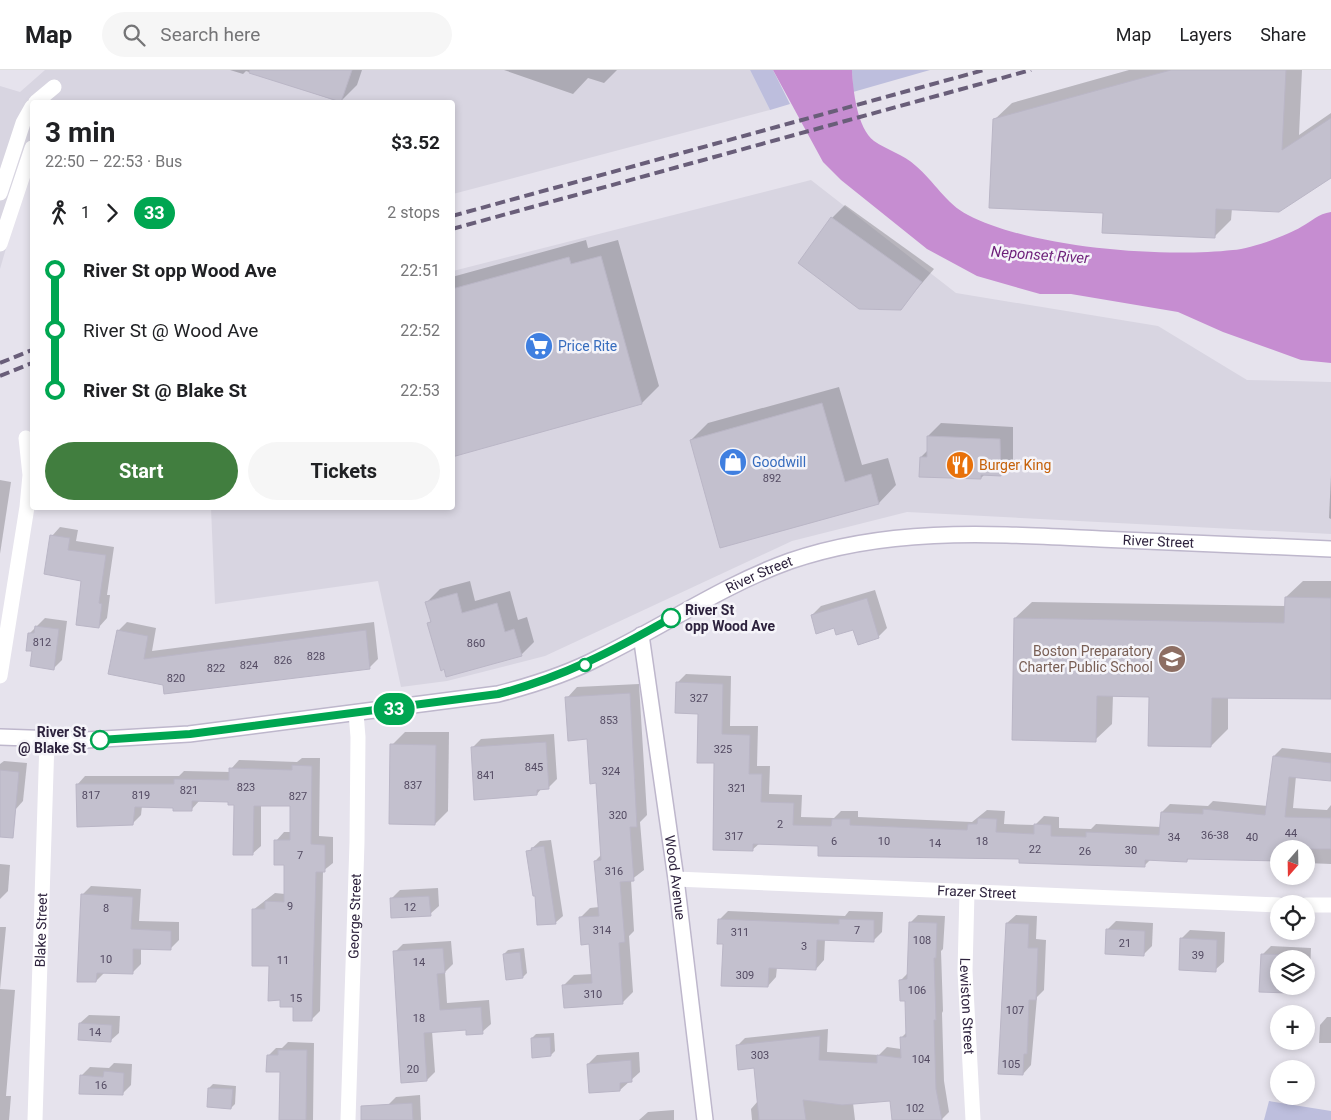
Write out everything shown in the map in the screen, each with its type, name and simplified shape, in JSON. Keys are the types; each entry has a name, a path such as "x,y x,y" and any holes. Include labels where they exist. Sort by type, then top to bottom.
{"street":[{"path":"38,100 54,87 49,100"},
{"path":"0,193 23,123 30,111"},
{"path":"0,244 30,154"},
{"path":"0,676 27,507 30,475 26,438"},
{"name":"River Street","path":"0,737 47,740 113,739 190,734 480,696 516,689 581,666 740,582 790,561 844,546 898,537 984,534 1331,549"},
{"name":"Wood Avenue","path":"641,635 676,879 705,1120"},
{"name":"George Street","path":"348,1120 357,842 358,737 356,713"},
{"name":"Blake Street","path":"35,1120 47,740"},
{"name":"Frazer Street","path":"676,879 1270,905"},
{"name":"Lewiston Street","path":"967,892 966,971 973,1120"},
{"path":"1315,905 1331,905"}],"shaded area":[{"path":"45,70 750,70 770,110 455,193 455,100 30,100 30,166 0,269 0,86 20,92"},
{"path":"750,70 773,70 790,104 770,110"},
{"path":"852,70 930,70 853,92"},
{"path":"811,180 956,293 1158,326 1247,380 1331,382 1331,534 907,512 792,541 545,656 447,681 401,687 378,581 215,604 211,510 455,510 455,270"},
{"path":"1269,1101 1270,1105 1294,1105 1331,1111 1331,1120 1264,1120"}],"water":[{"name":"Neponset River","path":"773,70 852,70 853,88 860,118 868,135 874,141 911,162 953,205 968,215 1026,236 1061,243 1134,251 1170,253 1233,250 1258,245 1277,238 1294,231 1319,216 1331,212 1331,363 1301,360 1223,332 1178,312 1071,294 1040,294 977,276 927,249 841,180 823,162"}],"building":[{"path":"250,70 352,70 342,100 335,100 249,73"},
{"path":"1171,70 1286,70 1282,150 1331,118 1331,178 1279,212 1216,209 1215,238 1102,233 1103,213 989,208 993,119"},
{"path":"831,217 922,282 901,310 859,309 798,263"},
{"name":"Price Rite","path":"601,256 642,404 455,456 455,288 569,257 571,264"},
{"path":"822,403 845,482 871,474 879,504 720,548 690,440"},
{"name":"Burger King","path":"927,436 1000,439 1001,476 981,475 981,479 919,477 920,457 927,457"},
{"path":"50,535 70,538 68,550 106,555 99,603 102,604 99,628 76,625 81,581 44,574"},
{"path":"457,593 462,613 497,603 505,632 514,629 522,656 446,677 444,669 441,671 427,623 431,622 425,602"},
{"name":"Boston Preparatory Charter Public School","path":"1285,597 1331,598 1331,699 1212,698 1211,747 1148,746 1149,697 1097,696 1096,742 1012,740 1014,618 1284,623"},
{"path":"867,598 879,638 858,645 853,630 836,635 834,628 816,634 811,615"},
{"path":"35,626 59,629 54,670 30,666 32,651 26,651 28,633 34,633"},
{"path":"117,630 148,636 144,659 366,630 370,669 164,694 163,685 108,674"},
{"path":"676,682 723,684 722,734 750,735 749,774 762,774 761,802 794,803 793,825 831,826 832,819 850,819 850,825 967,830 968,824 977,824 978,818 997,819 996,832 1034,834 1034,824 1051,825 1051,836 1086,837 1086,832 1159,835 1161,812 1203,814 1203,809 1265,815 1273,756 1331,763 1331,781 1289,777 1285,817 1331,818 1331,849 1315,849 1315,840 1270,840 1270,861 1187,859 1187,862 1145,860 1145,867 1019,863 1019,859 818,856 818,846 753,844 753,851 713,850 714,763 697,763 698,714 675,713"},
{"path":"630,693 637,827 630,827 634,881 620,882 625,942 619,943 623,1004 564,1008 562,985 592,983 589,944 581,945 579,917 599,916 594,861 601,860 596,783 590,784 587,739 568,741 565,697"},
{"path":"546,742 549,789 537,790 537,795 474,800 471,747"},
{"path":"390,744 436,745 435,825 389,824"},
{"path":"292,765 312,766 311,844 325,845 325,872 316,872 312,1021 293,1021 293,1007 280,1007 280,1000 268,1001 269,966 252,966 252,909 265,909 265,901 284,902 284,865 274,865 274,840 290,840 290,806 254,806 253,855 233,855 234,805 228,805 228,802 192,801 192,811 173,811 173,808 135,807 133,825 77,827 76,784 174,784 174,779 229,780 229,768 292,770"},
{"path":"0,770 19,772 13,838 0,837"},
{"path":"544,846 556,924 537,925 535,896 533,896 526,851 532,850 531,848"},
{"path":"81,894 133,897 131,929 171,931 171,950 133,949 133,974 97,973 96,982 77,982"},
{"path":"429,896 431,916 391,918 390,898"},
{"path":"718,919 839,924 839,919 874,920 874,942 817,940 816,970 769,968 768,987 721,986 723,944 717,944"},
{"path":"909,922 937,923 936,958 934,958 936,1020 934,1020 936,1089 942,1120 892,1120 890,1101 842,1105 803,1100 806,1120 759,1120 754,1068 738,1070 736,1045 820,1036 819,1060 877,1063 877,1055 901,1058 900,1037 906,1037 905,1001 900,1001 899,980 907,979"},
{"path":"1006,923 1029,924 1028,948 1038,948 1036,1000 1029,1000 1027,1054 1024,1054 1023,1075 998,1074"},
{"path":"1106,929 1145,931 1144,956 1105,954"},
{"path":"1180,938 1217,940 1216,972 1179,970"},
{"path":"443,948 445,973 437,974 440,1010 481,1007 483,1034 466,1035 466,1030 424,1033 427,1081 401,1083 393,951"},
{"path":"520,952 523,978 506,980 503,954"},
{"path":"1261,954 1270,954 1270,992 1259,992"},
{"path":"79,1023 112,1025 111,1042 78,1040"},
{"path":"550,1037 551,1056 532,1058 531,1038"},
{"path":"278,1050 307,1050 306,1120 279,1120 280,1072 266,1072 267,1055 278,1055"},
{"path":"631,1060 632,1082 620,1083 620,1091 589,1093 587,1064"},
{"path":"104,1071 124,1073 123,1095 79,1094 80,1075 103,1077"},
{"path":"208,1088 233,1089 231,1109 207,1107"},
{"path":"412,1103 413,1120 361,1120 361,1106"}],"railway":[{"path":"455,215 984,70"},
{"path":"455,228 1031,70"},
{"path":"0,363 30,351"},
{"path":"0,376 30,364"}],"bus line":[{"name":"33","path":"100,740 190,734 498,694 538,683 600,658 671,618"}],"place":[{"name":"Price Rite","path":"539,346"},
{"name":"Goodwill","path":"733,462"},
{"name":"Burger King","path":"960,465"},
{"name":"River St opp Wood Ave","path":"671,618"},
{"name":"Boston Preparatory Charter Public School","path":"1172,659"},
{"name":"River St @ Blake St","path":"100,740"}]}
